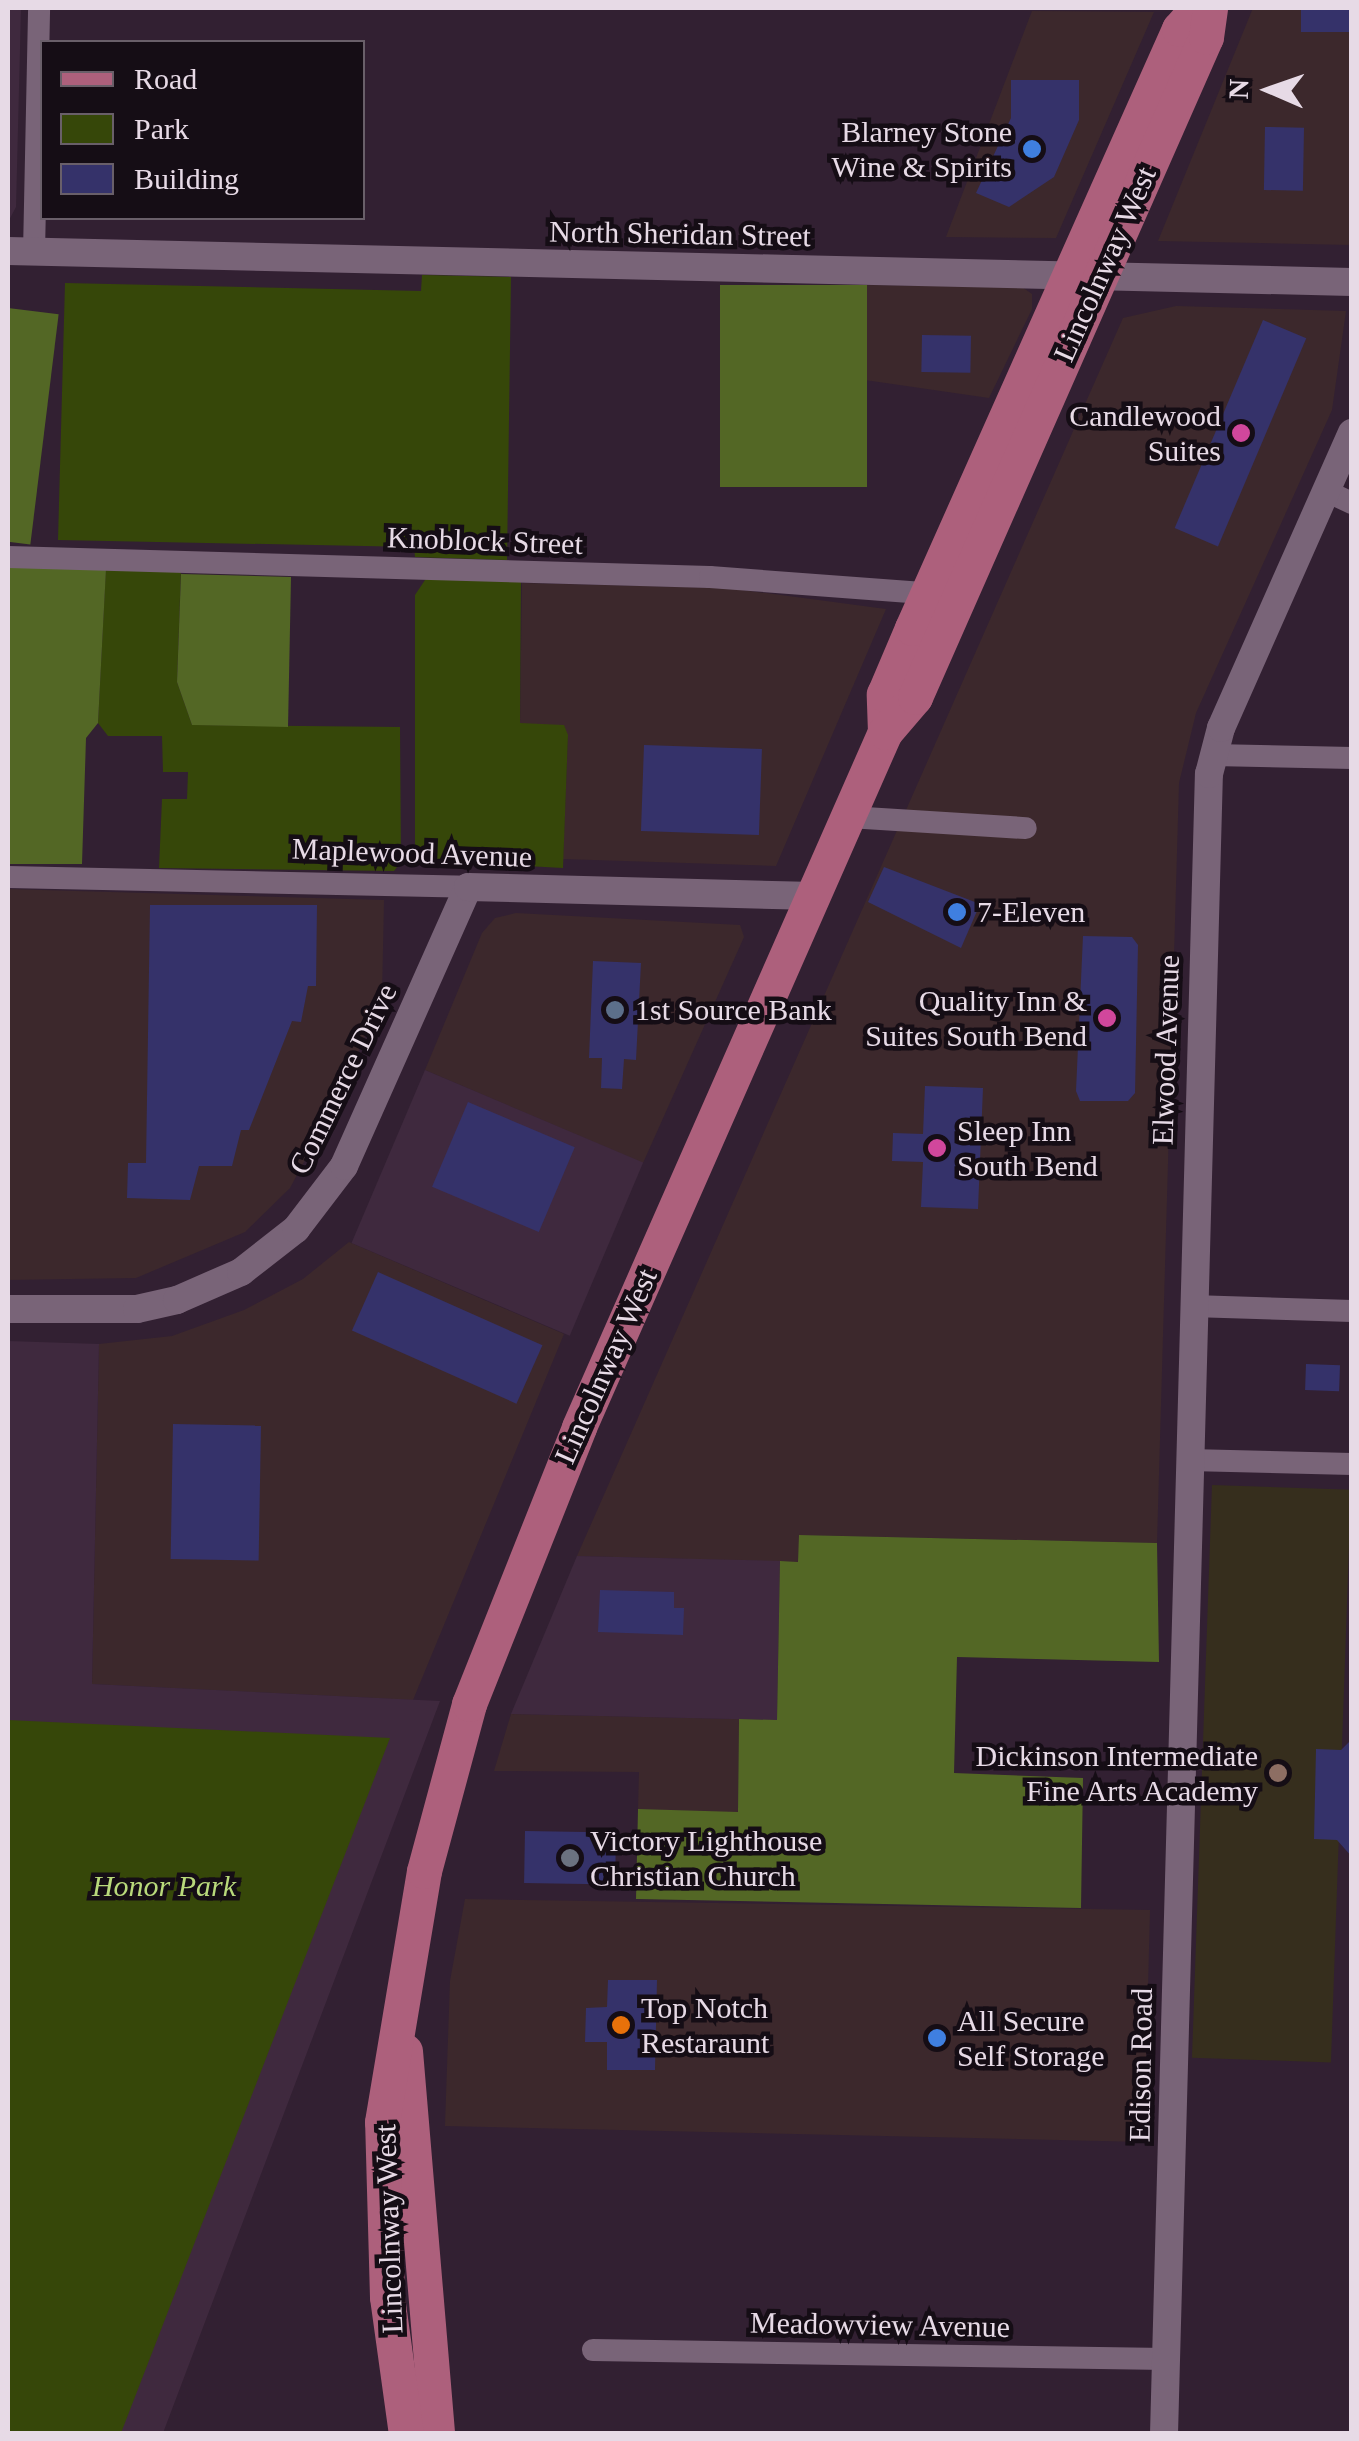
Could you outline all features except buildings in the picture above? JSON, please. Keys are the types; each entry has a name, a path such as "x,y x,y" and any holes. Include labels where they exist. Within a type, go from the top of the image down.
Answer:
{"main road":[{"name":"Lincolnway West","path":"406,2434 382,2206 382,2122 445,1783 523,1556 885,732 884,694 943,594 1084,274 1180,29 1197,8"},
{"name":"Lincolnway West","path":"1084,274 1206,37 1210,8"},
{"name":"Lincolnway West","path":"402,2024 437,2434"}],"street":[{"path":"21,252 39,8"},
{"name":"North Sheridan Street","path":"21,252 1352,282"},
{"name":"Elwood Avenue","path":"1184,1699 1192,1306 1212,754 1339,497 1352,433"},
{"name":"Knoblock Street","path":"8,557 710,577 943,594"},
{"path":"1212,754 1352,758"},
{"path":"849,817 1026,828"},
{"name":"Maplewood Avenue","path":"8,876 815,896"},
{"name":"Commerce Drive","path":"8,1309 137,1309 178,1300 242,1272 296,1230 344,1166 468,887"},
{"path":"1192,1306 1352,1311"},
{"path":"1189,1460 1352,1464"},
{"name":"Edison Road","path":"1164,2434 1184,1699"},
{"name":"Meadowview Avenue","path":"593,2350 1166,2359"}],"shaded area":[{"path":"8,8 21,8 16,207 8,222"},
{"path":"1253,8 1351,8 1351,245 1158,241"},
{"path":"1032,11 1154,12 1056,238 946,237"},
{"path":"867,285 1022,287 1032,294 1032,309 989,398 865,380"},
{"path":"1176,306 1346,311 1332,410 1196,713 1179,783 1157,1543 800,1535 798,1562 577,1556 1123,318"},
{"path":"522,583 727,588 886,609 776,866 563,859 568,735 520,723"},
{"path":"8,889 384,900 382,995 342,1091 290,1188 245,1232 136,1278 8,1280"},
{"path":"516,913 740,925 744,937 643,1163 425,1070 482,933 495,918"},
{"path":"425,1070 643,1163 570,1336 352,1243"},
{"path":"349,1242 564,1334 413,1700 92,1684 99,1344 172,1336 244,1310 303,1279"},
{"name":"Honor Park","path":"8,1341 99,1344 92,1684 440,1701 163,2433 8,2434"},
{"name":"Dickinson Intermediate Fine Arts Academy","path":"1212,1485 1351,1490 1331,2063 1192,2058"},
{"path":"577,1556 780,1561 777,1720 511,1714"},
{"path":"511,1714 739,1719 738,1813 638,1809 639,1772 494,1771"},
{"name":"All Secure Self Storage","path":"465,1899 1150,1910 1144,2142 445,2126 450,1981"}],"green space":[{"path":"422,275 511,277 507,560 415,557 414,547 58,540 65,283 421,291"},
{"path":"720,285 867,285 867,487 720,487"},
{"path":"8,308 59,314 30,544 8,542"},
{"path":"106,566 181,569 177,682 192,725 400,727 401,862 394,871 159,868 162,799 187,799 188,772 163,772 162,736 108,736 98,723"},
{"path":"8,567 106,569 98,723 86,738 82,864 8,864"},
{"path":"181,574 291,577 288,727 192,725 177,682"},
{"path":"427,577 521,580 520,723 564,725 568,735 563,868 415,860 415,595"},
{"path":"799,1535 1157,1543 1159,1662 957,1657 954,1773 1083,1778 1081,1908 636,1899 638,1809 738,1812 739,1719 777,1720 780,1561 798,1562"},
{"name":"Honor Park","path":"8,1720 390,1738 121,2433 8,2433"}],"place":[{"name":"Blarney Stone Wine & Spirits","path":"1032,149"},
{"name":"Candlewood Suites","path":"1241,433"},
{"name":"7-Eleven","path":"957,912"},
{"name":"1st Source Bank","path":"615,1010"},
{"name":"Quality Inn & Suites South Bend","path":"1107,1018"},
{"name":"Sleep Inn South Bend","path":"937,1148"},
{"name":"Dickinson Intermediate Fine Arts Academy","path":"1278,1773"},
{"name":"Victory Lighthouse Christian Church","path":"570,1858"},
{"name":"Top Notch Restaraunt","path":"621,2025"},
{"name":"All Secure Self Storage","path":"937,2038"}]}
